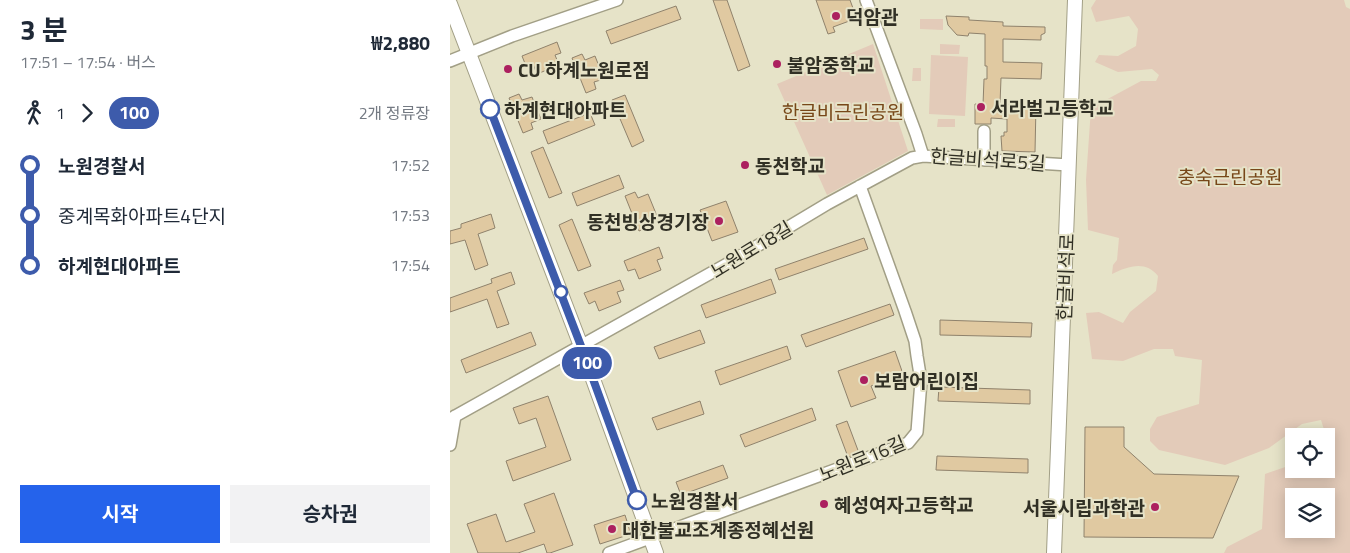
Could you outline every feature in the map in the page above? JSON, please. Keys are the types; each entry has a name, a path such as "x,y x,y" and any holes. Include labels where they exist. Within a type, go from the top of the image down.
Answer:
{"main road":[{"name":"한글비석로","path":"1054,553 1075,0"},
{"path":"450,4 581,346 656,553"}],"street":[{"path":"450,61 512,36 617,0"},
{"name":"한글비석로5길","path":"866,0 923,156 1069,165"},
{"path":"984,130 984,160"},
{"name":"노원로18길","path":"452,417 727,264 900,163 923,156"},
{"name":"노원로16길","path":"609,553 908,443 917,432 921,381 914,341 860,186"},
{"path":"450,445 452,417"}],"green space":[{"name":"충숙근린공원","path":"1096,0 1344,0 1346,7 1350,9 1350,553 1224,553 1227,547 1262,529 1265,474 1285,467 1285,478 1335,478 1335,428 1324,428 1321,420 1302,424 1296,428 1285,428 1285,436 1269,448 1225,465 1159,450 1150,441 1150,429 1157,417 1199,404 1202,360 1175,356 1173,349 1154,349 1123,361 1092,359 1086,313 1099,312 1123,323 1130,312 1156,291 1158,276 1153,271 1142,266 1130,267 1112,274 1113,265 1117,260 1119,238 1088,230 1086,180 1091,108 1141,81 1156,81 1159,75 1152,69 1118,72 1095,62 1099,55 1118,56 1136,46 1138,29 1129,16 1096,22 1091,8"},
{"path":"920,19 943,19 943,30 920,29"},
{"name":"한글비근린공원","path":"873,44 908,151 827,195 777,84"},
{"path":"940,44 960,45 959,54 940,54"},
{"path":"931,55 968,57 965,116 929,114"},
{"path":"913,68 921,68 921,81 912,81"},
{"path":"938,119 955,119 955,127 937,127"}],"building":[{"path":"713,0 727,0 750,66 738,71"},
{"name":"덕암관","path":"816,0 850,0 854,11 849,13 852,20 833,27 835,32 828,34"},
{"path":"676,6 681,19 611,44 606,31"},
{"path":"946,16 969,17 969,20 1003,22 1003,26 1045,27 1045,33 1041,35 1041,40 1003,39 1003,62 1042,63 1041,79 1001,78 1000,104 1036,105 1035,152 1002,151 1001,136 1004,136 1004,132 1007,132 1007,119 991,118 991,124 975,124 975,104 983,105 984,79 987,79 985,34 969,33 968,36 957,35 948,25"},
{"path":"557,42 561,53 555,55 559,65 537,74 533,64 526,66 522,56"},
{"path":"582,54 585,60 595,56 604,79 594,82 596,89 586,93 572,58"},
{"path":"519,94 522,100 532,97 541,119 531,123 533,129 523,133 509,98"},
{"path":"625,95 644,141 632,147 612,100"},
{"path":"590,113 595,125 548,144 543,131"},
{"path":"543,147 562,193 549,198 531,152"},
{"path":"619,175 624,188 577,206 572,193"},
{"path":"635,192 638,198 648,194 657,216 647,220 649,227 639,231 625,196"},
{"name":"동천빙상경기장","path":"726,201 738,232 712,241 700,210"},
{"path":"491,214 495,228 478,234 488,265 475,270 465,240 450,244 450,231 461,228 461,224"},
{"path":"572,219 591,266 578,271 559,225"},
{"path":"864,238 868,249 779,280 775,269"},
{"path":"659,247 663,258 657,260 661,270 639,279 635,269 628,271 624,261"},
{"path":"511,272 515,284 497,291 509,324 497,328 487,299 450,312 450,298 492,283 491,279"},
{"path":"771,279 776,293 706,318 701,305"},
{"path":"620,280 624,290 617,292 621,302 599,311 595,301 589,304 584,293"},
{"path":"890,304 894,315 806,347 801,335"},
{"path":"940,320 1032,323 1031,337 940,335"},
{"path":"700,330 705,343 659,359 654,347"},
{"path":"531,332 536,345 466,373 461,360"},
{"path":"787,346 791,359 720,385 715,371"},
{"name":"보람어린이집","path":"895,351 903,374 871,386 876,398 851,407 838,371"},
{"path":"939,387 1030,390 1030,404 938,401"},
{"path":"548,396 571,460 513,481 506,461 546,447 536,418 519,424 513,408"},
{"path":"700,401 704,414 657,430 652,418"},
{"path":"812,408 816,420 745,447 740,435"},
{"path":"847,421 859,453 848,457 836,425"},
{"name":"서울시립과학관","path":"1085,427 1124,427 1124,447 1154,474 1239,476 1213,538 1084,537"},
{"path":"937,456 1028,459 1028,473 936,470"},
{"path":"723,465 728,478 681,495 676,482"},
{"path":"554,493 573,545 550,553 547,553 544,544 518,553 478,553 467,524 496,514 506,542 535,532 524,504"},
{"name":"대한불교조계종정혜선원","path":"625,515 631,534 600,544 594,525"}],"bus line":[{"name":"100","path":"490,109 581,346 637,500"}],"place":[{"name":"덕암관","path":"836,16"},
{"name":"불암중학교","path":"777,64"},
{"name":"CU 하계노원로점","path":"508,69"},
{"name":"서라벌고등학교","path":"981,107"},
{"name":"하계현대아파트","path":"490,109"},
{"name":"동천학교","path":"745,165"},
{"name":"동천빙상경기장","path":"719,221"},
{"name":"보람어린이집","path":"864,380"},
{"name":"노원경찰서","path":"637,500"},
{"name":"혜성여자고등학교","path":"824,504"},
{"name":"서울시립과학관","path":"1155,507"},
{"name":"대한불교조계종정혜선원","path":"612,529"}]}
